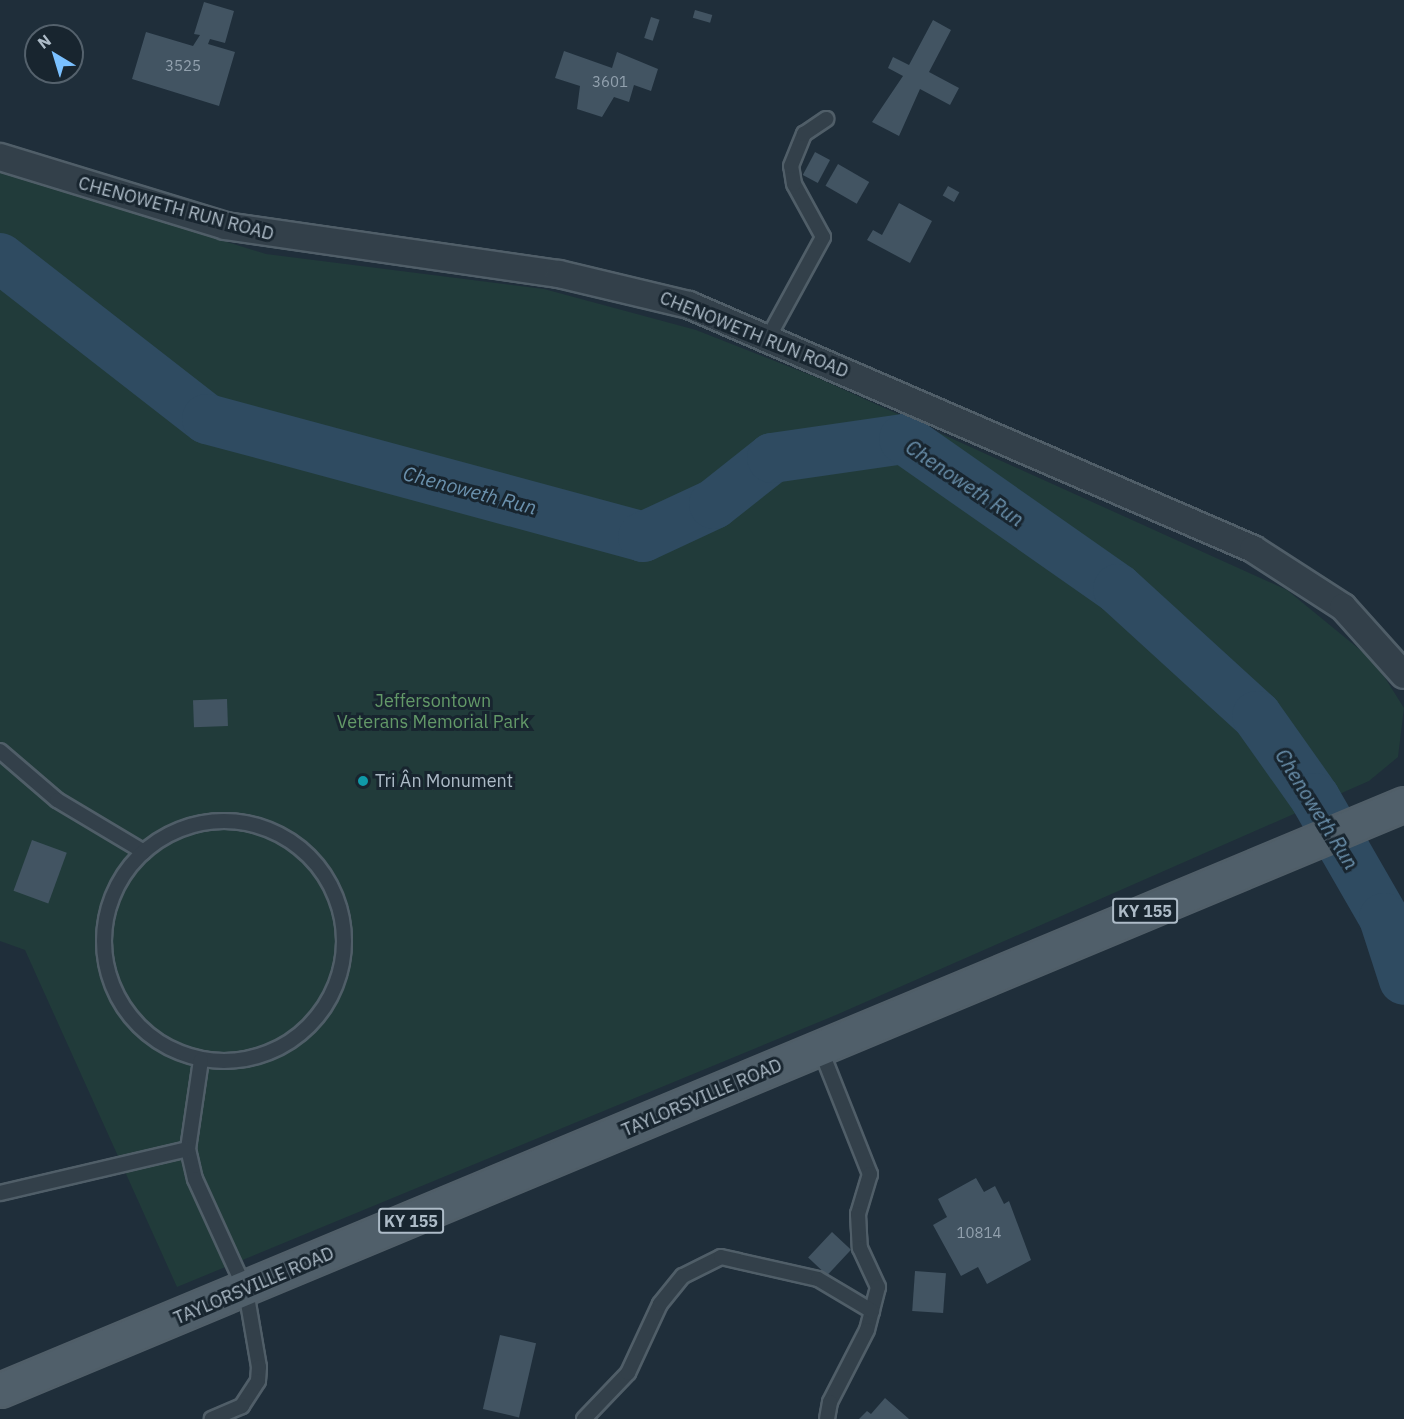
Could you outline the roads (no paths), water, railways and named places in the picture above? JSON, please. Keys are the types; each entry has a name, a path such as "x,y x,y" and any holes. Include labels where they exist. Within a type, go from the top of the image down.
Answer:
{"main road":[{"name":"TAYLORSVILLE ROAD","path":"0,1390 246,1291 1404,804"}],"street":[{"name":"CHENOWETH RUN ROAD","path":"0,157 225,225 638,290 768,338 1253,549 1343,607 1404,675"}],"lane":[{"path":"768,338 823,237 794,183 791,166 804,134 826,119"},
{"path":"0,750 57,800 144,852"},
{"path":"240,822 265,828 288,839 319,868 343,921 341,972 332,996 299,1035 254,1058 201,1060 175,1052 133,1020 108,974 105,930 113,895 144,852 190,826 240,822"},
{"path":"820,1048 870,1174 858,1214 860,1248 878,1287 872,1311 830,1402 827,1419"},
{"path":"201,1060 188,1149 195,1179 246,1291 258,1381 242,1406 212,1419"},
{"path":"0,1193 188,1149"},
{"path":"584,1419 628,1374 660,1304 683,1276 721,1257 818,1279 872,1311"}],"waterway":[{"name":"Chenoweth Run","path":"0,258 207,419 643,537 714,504 772,458 904,439 1118,589 1257,716 1315,798 1384,918 1404,980"}],"place":[{"name":"Tri Ân Monument","path":"363,781"}],"park label":[{"name":"Jeffersontown Veterans Memorial Park","path":"433,712"}]}
